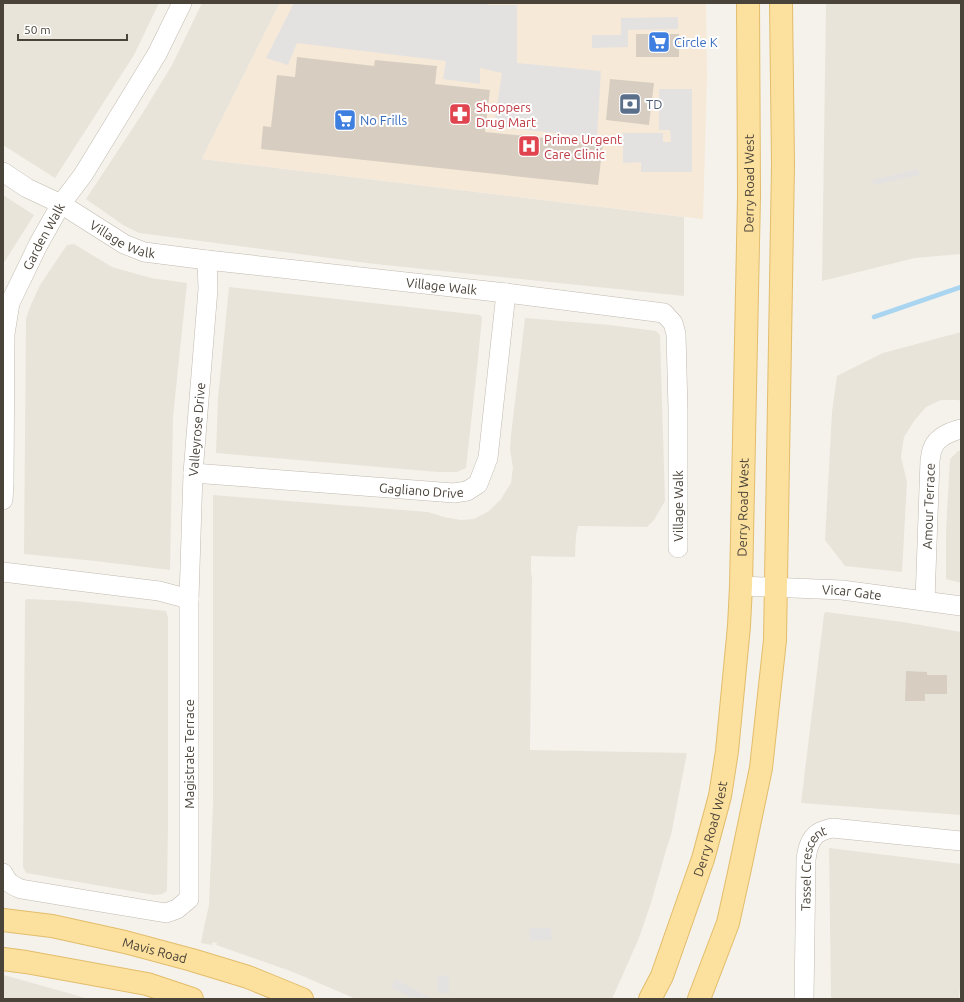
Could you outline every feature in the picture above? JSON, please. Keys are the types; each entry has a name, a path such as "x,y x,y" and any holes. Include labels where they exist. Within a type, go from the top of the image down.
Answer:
{"main road":[{"name":"Derry Road West","path":"650,999 662,976 704,859 720,796 727,751 739,626 741,586 749,195 748,3"},
{"path":"699,999 728,923 761,768 774,640 783,164 781,3"},
{"path":"749,195 761,198 767,204 782,230"},
{"name":"Mavis Road","path":"3,920 60,928 124,942 185,958 248,977 302,999"},
{"path":"3,959 147,984 192,999"}],"street":[{"name":"Garden Walk","path":"3,500 5,334 10,303 38,245 61,204 83,175 157,54 182,3"},
{"name":"Village Walk","path":"3,172 27,188 61,204 124,244 144,252 664,314 673,323 676,334 678,410 678,548"},
{"name":"Valleyrose Drive","path":"189,599 193,473 208,289 208,260"},
{"name":"Gagliano Drive","path":"193,473 454,493 468,491 478,484 488,458 506,294"},
{"name":"Amour Terrace","path":"925,601 930,460 932,449 938,439 943,435 961,429"},
{"path":"3,572 159,590 189,599"},
{"name":"Vicar Gate","path":"741,586 842,590 961,606"},
{"name":"Magistrate Terrace","path":"3,873 11,885 21,889 166,912 177,910 189,899 189,599"},
{"name":"Tassel Crescent","path":"804,999 806,860 808,847 814,837 832,828 961,841"}],"shaded area":[{"path":"3,3 159,3 134,55 55,178 3,145"},
{"path":"202,3 280,3 202,159 684,217 684,296 375,264 139,233 123,225 86,199 142,114 172,65"},
{"path":"280,3 706,3 707,76 703,219 202,159"},
{"path":"294,3 488,3 488,5 517,5 517,63 601,71 597,138 494,126 502,73 480,68 480,84 443,79 446,61 297,43 288,65 266,58"},
{"path":"826,3 961,3 961,254 915,258 822,281"},
{"path":"678,17 678,29 628,30 628,47 592,48 592,35 621,35 621,18"},
{"path":"659,89 692,89 692,172 641,172 641,162 623,163 623,133 663,133 663,142 671,142 670,130 659,130"},
{"path":"918,169 920,175 874,185 872,180"},
{"path":"3,195 34,215 3,264"},
{"path":"74,244 112,267 151,278 187,283 173,417 170,570 24,554 26,319 40,285 67,245"},
{"path":"229,287 480,315 482,318 466,468 457,472 438,472 216,453 218,398"},
{"path":"525,318 610,325 656,331 660,335 665,501 654,520 647,527 578,526 575,557 531,556 530,750 687,753 671,835 651,903 639,938 612,999 356,999 293,972 216,945 217,943 213,942 212,945 201,943 209,905 213,804 213,495 428,512 461,520 474,519 489,511 501,499 511,483 513,467 510,450 511,435"},
{"path":"961,332 961,401 941,400 926,407 914,421 904,437 901,457 907,482 902,572 845,566 825,540 832,412 837,376 883,353"},
{"path":"958,451 961,451 961,583 946,579 946,530 950,459"},
{"path":"27,599 74,601 166,611 168,618 168,823 167,891 162,894 154,895 26,873 23,867 25,601"},
{"path":"826,612 903,622 961,632 961,815 801,803 824,614"},
{"path":"829,848 961,864 961,975 959,999 831,999"},
{"path":"529,928 551,928 552,940 530,941"},
{"path":"4,975 89,999 3,999"},
{"path":"449,975 449,993 438,993 437,976"},
{"path":"395,979 431,998 413,999 391,987"}],"building":[{"path":"636,34 679,34 679,57 636,57"},
{"path":"297,57 374,66 375,60 437,66 435,84 490,90 485,132 603,144 598,185 261,149 263,126 271,127 277,75 295,77"},
{"path":"610,79 654,83 649,125 606,120"},
{"path":"906,671 927,672 927,675 947,675 947,694 925,694 925,701 905,701"}],"waterway":[{"path":"874,317 961,287"}],"place":[{"name":"Circle K","path":"659,42"},
{"name":"TD","path":"630,104"},
{"name":"Shoppers Drug Mart","path":"460,114"},
{"name":"No Frills","path":"345,120"},
{"name":"Prime Urgent Care Clinic","path":"529,146"}]}
